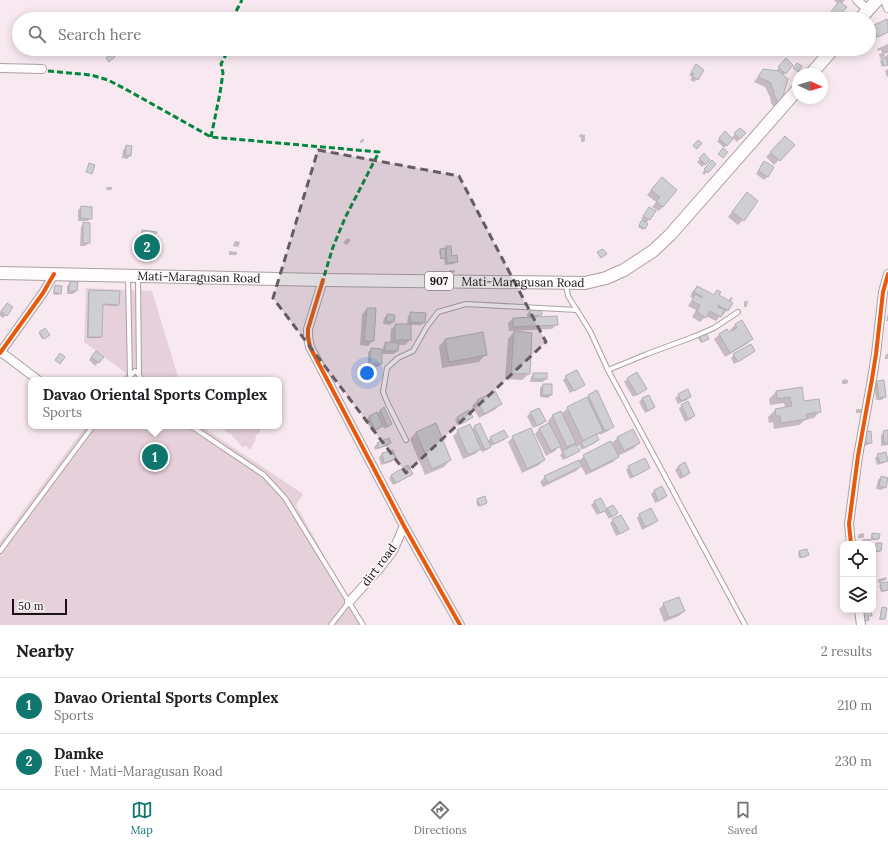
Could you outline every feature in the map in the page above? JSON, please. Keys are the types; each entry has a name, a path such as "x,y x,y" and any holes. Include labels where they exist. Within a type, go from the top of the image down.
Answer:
{"main road":[{"path":"868,10 877,0"},
{"path":"816,68 827,56"},
{"name":"Mati-Maragusan Road","path":"0,273 323,280 584,283 606,278 624,270 653,251 684,219 792,96"}],"street":[{"path":"857,0 868,10"},
{"path":"885,0 888,8"},
{"path":"0,68 42,69"},
{"path":"34,377 0,352 43,293 54,274"},
{"path":"851,541 850,518 858,456 876,354 880,310 888,274"},
{"path":"323,280 308,329 310,346 404,526 460,625"},
{"name":"dirt road","path":"349,602 393,551 404,526"},
{"path":"859,613 861,625"}],"lane":[{"path":"128,377 128,290 133,276"},
{"path":"133,276 138,290 139,376"},
{"path":"566,282 568,296 590,331 608,370 745,625"},
{"path":"128,304 138,304"},
{"path":"406,440 383,392 387,368 398,358 413,351 426,328 438,312 466,304 577,310"},
{"path":"608,370 714,328 738,312"},
{"path":"129,377 135,371 139,376"},
{"path":"0,551 91,429"},
{"path":"196,429 264,474 285,498 363,625"},
{"path":"331,625 349,602"}],"highlighted area":[{"path":"318,150 459,176 546,342 406,473 273,298"}],"shaded area":[{"path":"86,288 152,291 178,377 123,377 126,373 84,342"},
{"path":"84,429 206,429 303,494 296,505 363,625 0,625 0,542"},
{"path":"223,429 260,429 260,433 256,436 255,442 249,450 246,446 242,447 231,434"}],"building":[{"path":"839,1 847,7 843,12 831,12"},
{"path":"887,19 888,32 878,37 876,33 876,24"},
{"path":"108,56 115,57 109,62 106,58"},
{"path":"886,57 888,65 884,66 881,59"},
{"path":"786,58 793,65 786,74 778,67"},
{"path":"797,63 802,66 801,68 793,68"},
{"path":"696,64 704,70 698,80 692,76 694,74 691,72"},
{"path":"763,69 779,71 788,79 783,96 779,103 775,97 770,82 758,77"},
{"path":"740,128 746,133 740,139 734,133"},
{"path":"725,131 733,139 727,146 719,138"},
{"path":"785,136 795,145 780,161 770,152"},
{"path":"698,140 702,143 697,149 693,146"},
{"path":"126,145 132,146 131,156 125,155"},
{"path":"723,148 728,152 723,158 718,154"},
{"path":"704,153 710,160 705,165 699,158"},
{"path":"712,160 716,164 708,173 704,169"},
{"path":"764,161 774,167 768,177 758,171"},
{"path":"89,163 95,165 92,174 86,172"},
{"path":"662,177 677,190 663,207 656,201 660,197 651,190"},
{"path":"747,192 758,201 744,221 732,212"},
{"path":"81,206 92,207 92,219 80,218"},
{"path":"649,207 656,211 650,220 643,216"},
{"path":"642,220 648,224 645,229 639,225"},
{"path":"83,222 90,223 90,243 83,243"},
{"path":"142,230 157,232 156,234 146,233 146,235 141,235"},
{"path":"446,246 451,246 452,256 457,255 458,262 447,263"},
{"path":"445,248 446,258 441,258 440,249"},
{"path":"603,249 607,254 601,258 597,252"},
{"path":"70,281 78,282 77,291 69,291"},
{"path":"55,285 62,286 61,294 54,293"},
{"path":"697,286 714,295 717,290 721,292 719,295 733,303 728,311 718,305 718,307 725,310 721,317 710,311 706,318 697,312 700,305 692,301 695,294 702,298 702,296 694,292"},
{"path":"89,290 120,291 119,305 103,304 102,337 88,337"},
{"path":"7,303 13,307 7,316 1,311"},
{"path":"367,308 376,308 374,341 364,341"},
{"path":"530,310 542,310 542,315 530,316"},
{"path":"410,312 426,313 425,323 410,322"},
{"path":"387,314 395,315 394,322 386,321"},
{"path":"557,316 558,325 513,327 513,318"},
{"path":"742,320 753,339 730,353 719,334 727,329 729,332 737,328 735,324"},
{"path":"395,324 411,324 411,340 395,340"},
{"path":"45,328 50,335 44,339 39,332"},
{"path":"514,331 532,333 530,374 511,373"},
{"path":"483,332 487,355 449,362 445,339"},
{"path":"706,333 709,339 702,342 699,336"},
{"path":"385,342 399,343 398,351 385,351"},
{"path":"751,344 755,351 738,362 733,354"},
{"path":"371,348 382,349 382,364 370,364"},
{"path":"96,351 104,357 99,363 91,357"},
{"path":"60,353 65,357 60,364 55,360"},
{"path":"577,370 585,385 574,391 565,376"},
{"path":"637,372 647,389 637,395 627,378"},
{"path":"533,373 547,373 547,379 533,379"},
{"path":"884,380 886,397 879,398 877,381"},
{"path":"543,384 552,384 552,395 542,395"},
{"path":"802,387 804,401 819,399 821,412 806,414 807,419 781,423 780,416 776,416 775,409 792,406 790,397 777,399 776,391"},
{"path":"688,389 691,397 681,401 678,394"},
{"path":"597,390 614,427 605,431 588,395"},
{"path":"495,391 502,404 484,414 477,400"},
{"path":"649,395 655,407 648,411 642,398"},
{"path":"587,397 603,431 583,441 567,407"},
{"path":"688,401 695,416 688,419 681,405"},
{"path":"384,407 392,424 388,427 380,410"},
{"path":"539,408 546,421 537,426 530,412"},
{"path":"469,410 473,417 461,424 457,417"},
{"path":"561,411 576,443 567,447 552,415"},
{"path":"377,412 383,426 375,430 369,416"},
{"path":"436,423 451,460 432,469 416,432"},
{"path":"480,423 491,447 485,450 474,426"},
{"path":"549,423 561,446 551,451 539,428"},
{"path":"470,424 481,449 468,455 457,430"},
{"path":"531,428 545,460 527,469 512,436"},
{"path":"633,429 640,443 624,451 617,437"},
{"path":"504,430 508,437 494,444 490,437"},
{"path":"888,430 888,443 884,443 883,431"},
{"path":"871,431 872,443 866,443 865,432"},
{"path":"596,434 599,440 584,448 581,442"},
{"path":"389,438 391,443 379,448 377,443"},
{"path":"611,441 619,457 591,471 583,455"},
{"path":"576,444 580,451 566,458 562,451"},
{"path":"393,450 396,459 384,463 382,453"},
{"path":"886,452 888,461 880,463 877,454"},
{"path":"645,458 650,468 633,477 628,466"},
{"path":"579,460 582,466 548,483 544,476"},
{"path":"685,462 690,473 683,477 678,466"},
{"path":"408,465 413,474 396,483 391,475"},
{"path":"881,476 888,478 886,488 879,486"},
{"path":"662,486 667,496 658,501 654,490"},
{"path":"485,496 487,503 480,506 477,499"},
{"path":"601,498 607,510 600,513 594,501"},
{"path":"613,505 618,513 612,517 607,508"},
{"path":"651,508 658,521 645,527 639,514"},
{"path":"621,515 629,529 620,534 612,519"},
{"path":"872,533 880,534 879,539 872,539"},
{"path":"876,543 882,543 881,551 876,551"},
{"path":"807,549 809,555 801,558 799,551"},
{"path":"888,582 888,590 882,591 880,583"},
{"path":"679,597 685,611 669,618 663,603"},
{"path":"882,607 887,608 885,619 880,619"},
{"path":"864,613 872,613 872,616 868,616 869,620 865,621"}],"marked path":[{"path":"236,12 242,0"},
{"path":"211,137 223,73 221,64 225,56"},
{"path":"48,71 91,75 108,80 211,137 379,152 345,218 333,247 323,280"}],"cycle path":[{"path":"0,353 43,293 54,274"},
{"path":"851,541 849,524 858,456 876,354 883,292 888,274"},
{"path":"323,280 308,329 310,347 404,526 460,625"}],"place":[{"name":"Damke","path":"147,247"},
{"name":"Davao Oriental Sports Complex","path":"155,457"}]}
